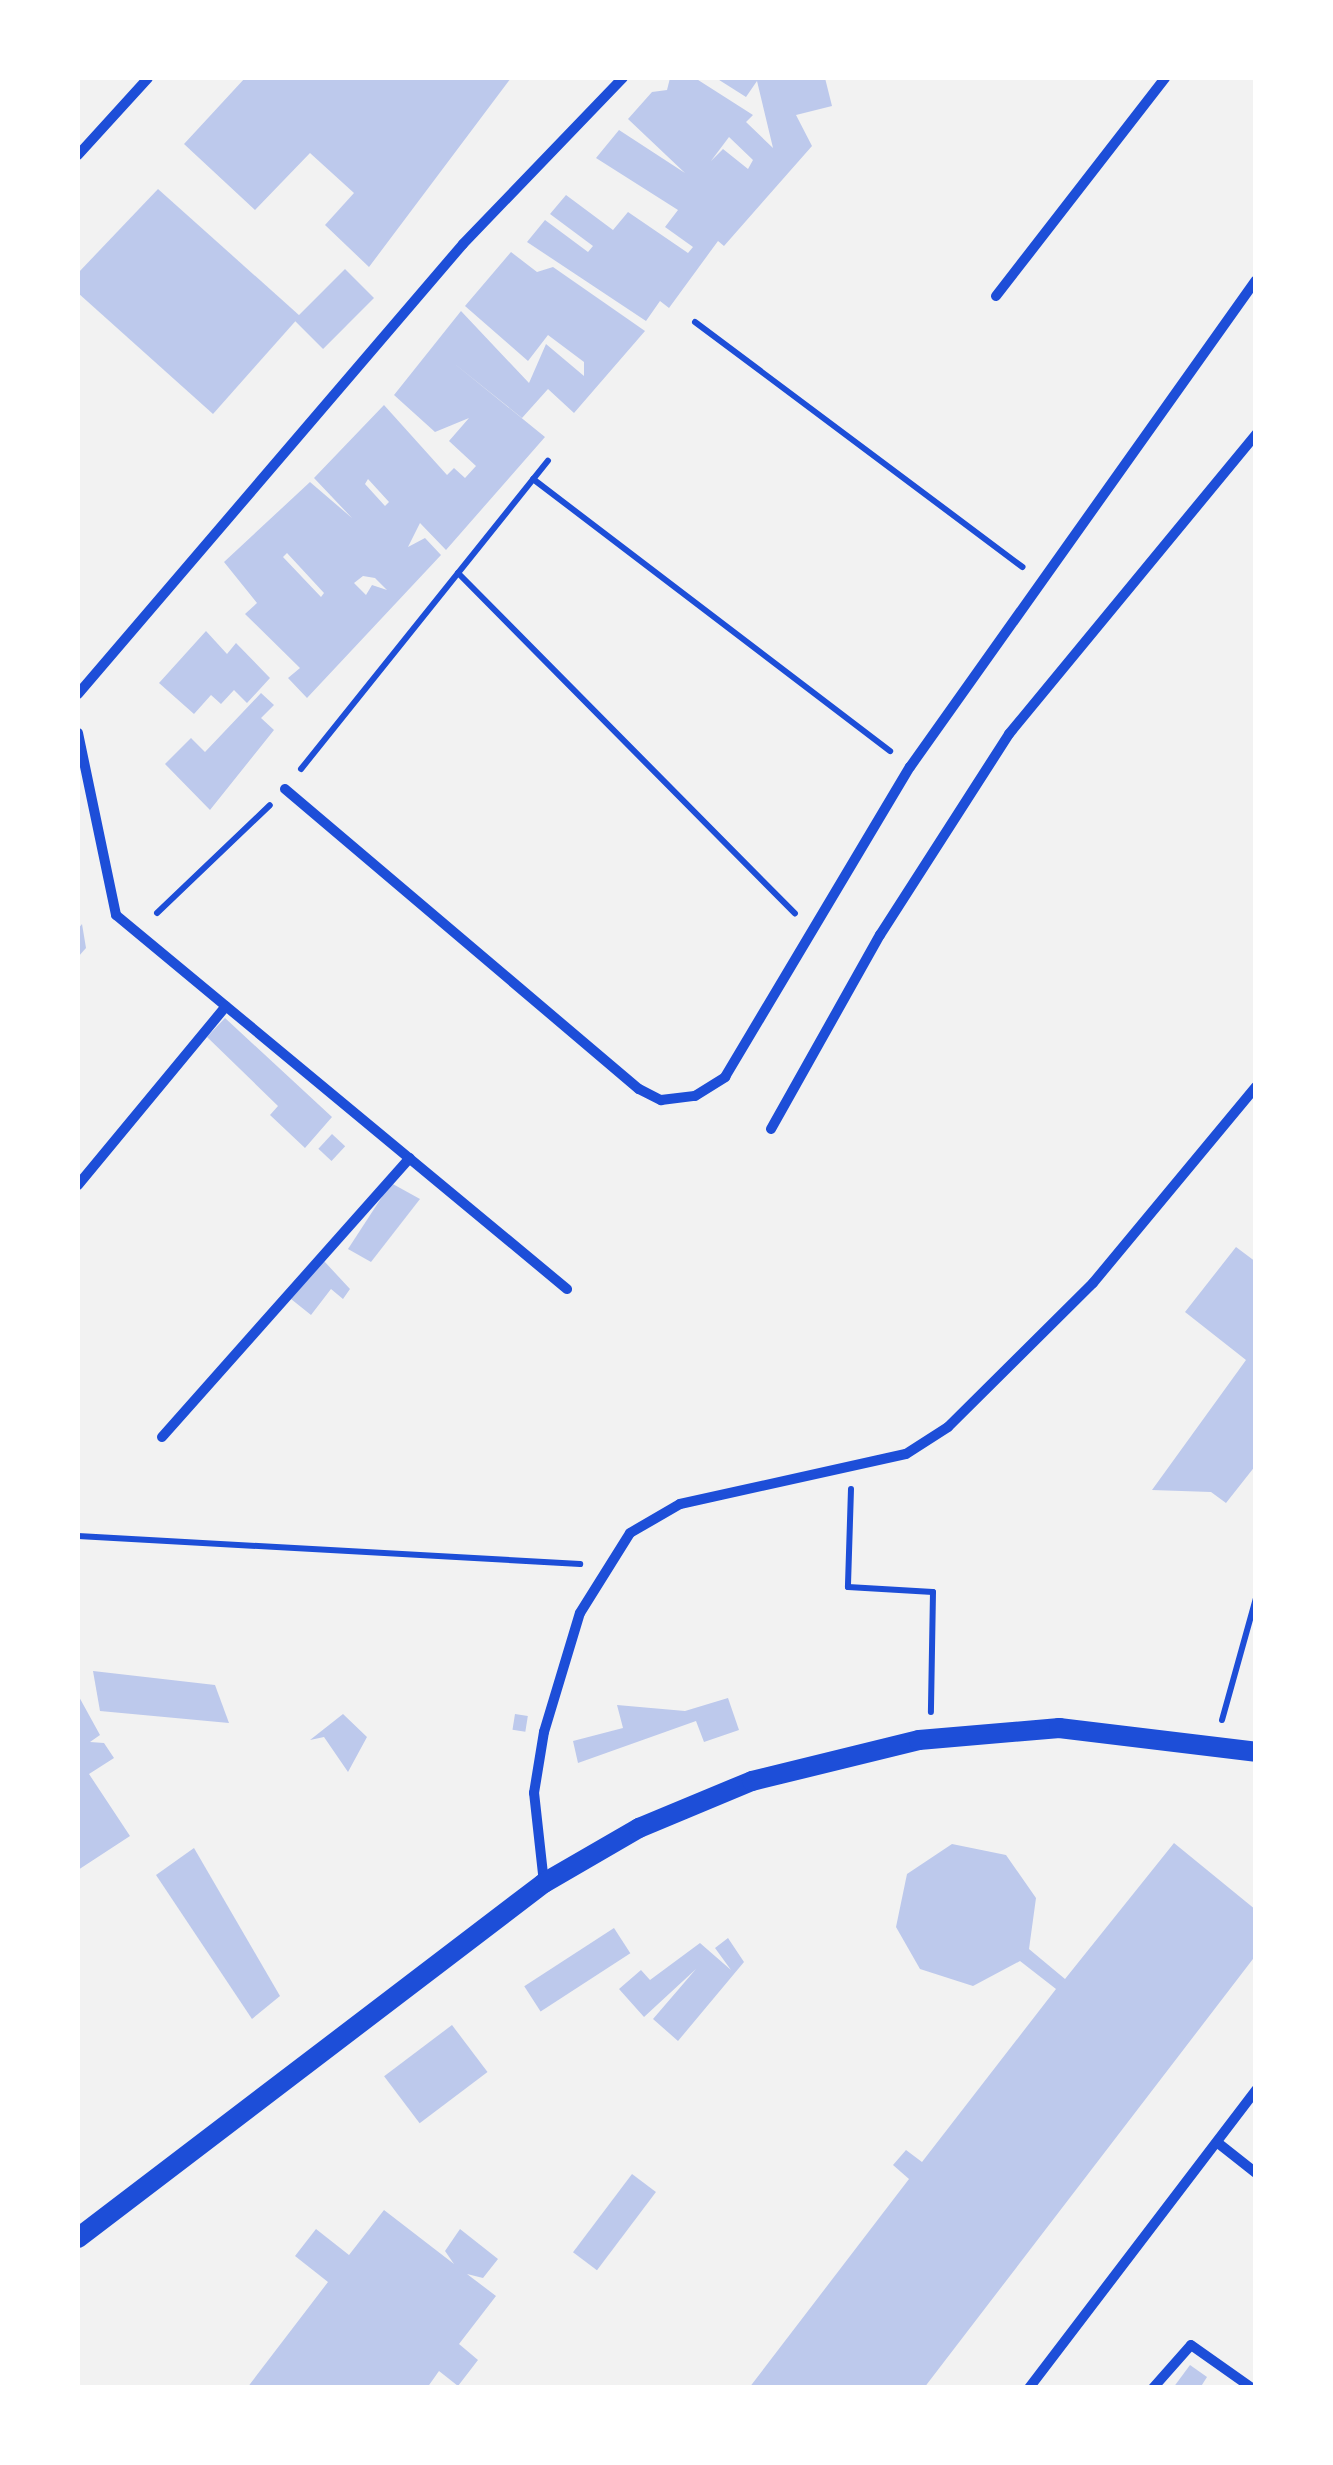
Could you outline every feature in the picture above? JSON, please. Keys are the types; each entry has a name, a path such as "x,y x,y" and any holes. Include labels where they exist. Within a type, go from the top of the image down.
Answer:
{"main road":[{"path":"78,2238 544,1884 639,1828 752,1780 931,1738 1060,1728 1216,1741 1256,1752"}],"street":[{"path":"78,155 148,78"},
{"path":"78,694 464,244 623,78"},
{"path":"996,296 1164,78"},
{"path":"286,789 661,1100 694,1096 725,1076 816,935 910,766 1256,280"},
{"path":"771,1129 880,935 1010,734 1256,434"},
{"path":"78,733 116,915 567,1289"},
{"path":"78,1185 226,1006"},
{"path":"544,1884 534,1792 544,1732 602,1566 630,1532 711,1496 851,1472 906,1454 998,1382 1256,1087"},
{"path":"162,1437 410,1158"},
{"path":"1029,2388 1256,2090"},
{"path":"1218,2144 1256,2173"},
{"path":"1153,2388 1190,2345 1252,2388"}],"path":[{"path":"695,322 1039,580"},
{"path":"116,915 162,913 286,789 548,461"},
{"path":"533,479 910,766"},
{"path":"458,573 816,935"},
{"path":"851,1472 848,1587 934,1592 931,1738"},
{"path":"78,1536 602,1566"},
{"path":"1216,1741 1256,1598"}],"building":[{"path":"245,78 511,78 369,267 325,225 354,193 310,153 255,210 184,144"},
{"path":"670,78 695,78 753,115 746,122 773,148 757,81 746,97 716,78 825,78 832,106 796,115 812,146 724,246 718,241 669,308 660,301 646,321 527,242 545,220 588,252 593,246 550,214 566,195 613,230 628,212 688,253 693,247 665,227 678,210 596,158 619,130 685,173 628,119 652,92 667,90","holes":["729,137 753,160 748,169 723,149 711,161"]},
{"path":"158,189 300,316 213,414 78,293 78,273"},
{"path":"511,252 537,272 553,267 645,331 574,413 548,389 522,418 451,361 545,437 446,550 420,523 408,547 425,538 441,555 307,698 288,678 300,668 245,614 257,603 224,562 310,482 352,518 314,478 384,405 447,475 454,468 465,478 476,466 449,441 469,418 435,432 394,395 461,311 529,383 546,344 584,376 584,362 548,335 528,361 465,306","holes":["368,479 389,502 385,506 365,484","287,553 324,593 321,597 283,557","363,576 375,578 387,590 372,585 366,595 354,583"]},
{"path":"345,269 374,298 323,349 294,320"},
{"path":"206,631 227,654 236,643 270,678 247,703 234,690 221,704 211,695 194,714 159,683"},
{"path":"261,693 274,705 261,718 274,730 210,810 165,764 191,738 205,752"},
{"path":"82,924 86,948 78,957 78,929"},
{"path":"225,1018 332,1117 305,1148 270,1115 278,1106 207,1037"},
{"path":"332,1134 345,1146 332,1161 318,1149"},
{"path":"391,1183 420,1199 371,1262 348,1249"},
{"path":"1236,1247 1256,1262 1256,1465 1226,1503 1211,1492 1152,1490 1246,1360 1185,1312"},
{"path":"324,1261 350,1289 343,1299 331,1289 311,1315 291,1299"},
{"path":"93,1671 215,1685 229,1723 100,1711"},
{"path":"78,1695 100,1735 90,1742 104,1743 114,1758 89,1774 130,1836 78,1870"},
{"path":"728,1698 739,1730 704,1742 696,1721 578,1763 573,1741 623,1728 617,1705 685,1711"},
{"path":"343,1714 367,1737 348,1772 324,1737 310,1740"},
{"path":"515,1714 528,1716 525,1732 512,1730"},
{"path":"1174,1843 1256,1910 1256,1955 924,2388 749,2388 909,2179 893,2165 906,2150 922,2162 1056,1989 1020,1961 973,1986 920,1969 896,1927 907,1874 952,1844 1006,1855 1036,1898 1029,1949 1065,1979"},
{"path":"194,1848 280,1996 252,2019 156,1875"},
{"path":"614,1928 630,1953 541,2011 524,1986"},
{"path":"728,1938 744,1962 678,2041 653,2019 696,1969 644,2017 619,1989 641,1970 650,1980 700,1943 731,1970 715,1948"},
{"path":"452,2025 488,2072 420,2123 384,2076"},
{"path":"632,2174 656,2192 597,2270 573,2252"},
{"path":"384,2210 454,2264 445,2251 460,2229 498,2259 483,2278 467,2274 496,2296 459,2344 478,2360 458,2386 439,2371 427,2388 247,2388 328,2282 295,2256 316,2229 349,2255"},
{"path":"1190,2365 1207,2377 1200,2388 1173,2388"}]}
